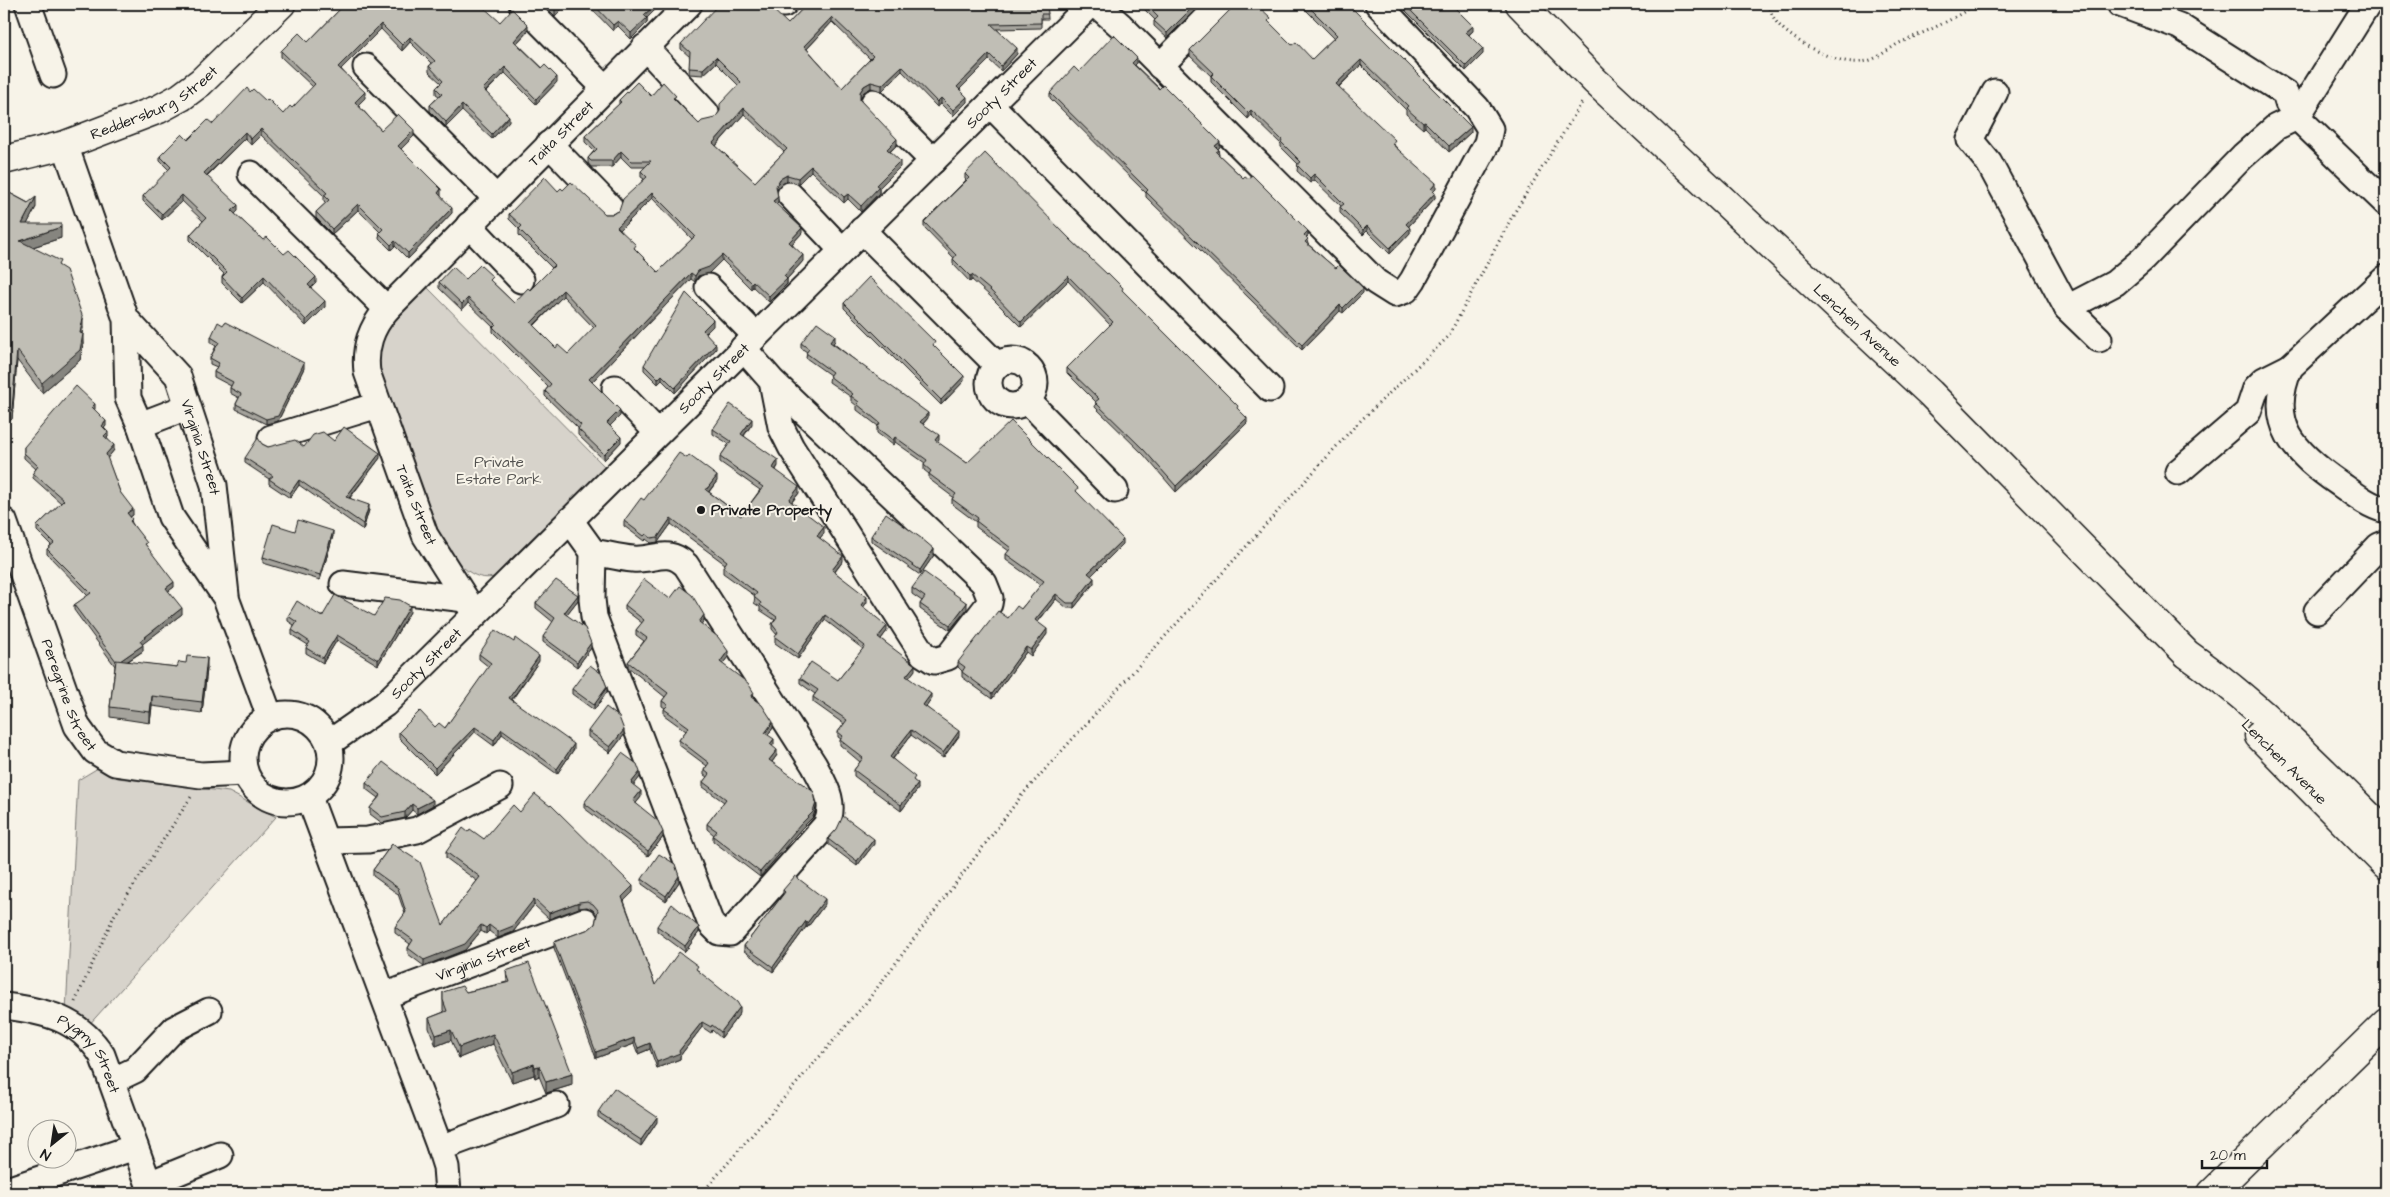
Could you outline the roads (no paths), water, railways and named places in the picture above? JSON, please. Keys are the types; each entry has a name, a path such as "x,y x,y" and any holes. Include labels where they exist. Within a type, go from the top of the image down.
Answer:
{"main road":[{"name":"Reddersburg Street","path":"4,160 65,146 159,108 181,97 201,82 280,4"},
{"name":"Lenchen Avenue","path":"1520,4 1595,81 1930,393 2187,654 2210,688 2386,865"},
{"name":"Lenchen Avenue","path":"2187,654 2220,677 2386,833"},
{"path":"2212,1193 2386,1023"},
{"path":"2230,1193 2386,1049"}],"street":[{"path":"28,4 53,75"},
{"name":"Taita Street","path":"522,4 605,88"},
{"name":"Taita Street","path":"470,606 425,535 366,372 366,352 376,322 469,225 688,4"},
{"name":"Sooty Street","path":"329,743 377,711 470,606 570,520 1091,4"},
{"path":"1096,4 1376,282 1392,294 1401,293 1413,280 1487,143 1490,129 1477,108 1378,4"},
{"path":"1160,66 1221,4"},
{"path":"2120,4 2179,26 2285,93 2288,103 2297,117 2386,203"},
{"path":"2067,308 2114,282 2143,259 2244,156 2276,128 2297,117 2368,4"},
{"path":"2374,4 2386,11"},
{"path":"645,48 706,113"},
{"path":"366,67 496,198"},
{"path":"1995,92 1970,140 1988,163 2067,308 2099,339"},
{"path":"874,102 933,161"},
{"path":"990,104 1270,389"},
{"path":"549,144 609,206"},
{"name":"Virginia Street","path":"65,146 126,320 128,398 140,425 171,517 226,598 270,717"},
{"path":"251,174 387,309"},
{"path":"790,195 842,250"},
{"path":"469,225 521,280"},
{"path":"862,230 997,365 1012,360 1027,365 1035,379 1033,394 1028,401 1115,490"},
{"path":"2178,472 2248,412 2256,388 2264,380 2290,367 2386,278"},
{"path":"708,287 750,342 772,381 984,583 990,598 989,604 948,657 940,661 929,659 923,654 908,631 791,447 781,427 772,381"},
{"name":"Virginia Street","path":"126,320 178,376 214,485 226,598"},
{"path":"2290,367 2281,392 2282,418 2291,442 2314,466 2379,508 2383,520 2383,544 2317,611"},
{"path":"614,388 658,433"},
{"path":"272,438 378,405"},
{"path":"140,425 187,407"},
{"path":"2248,412 2265,410 2282,418"},
{"path":"570,520 593,552 592,599 594,617 711,924 719,932 730,933 826,825 831,809 828,792 814,765 686,565 678,557 667,555 634,560 593,552"},
{"name":"Peregrine Street","path":"4,521 77,726 88,744 103,758 115,763 201,775 245,773"},
{"path":"343,584 470,606"},
{"path":"278,714 294,714 309,719 321,729 329,743 332,758 329,774 321,787 309,797 294,802 279,802 264,796 252,786 245,773 242,758 245,742 253,729 270,717 278,714"},
{"path":"326,841 368,840 417,830 500,786"},
{"path":"309,797 440,1148 446,1167 448,1193"},
{"name":"Virginia Street","path":"386,1002 584,921"},
{"name":"Virginia Street","path":"386,1002 530,956"},
{"name":"Pygmy Street","path":"4,1006 45,1013 68,1021 96,1045 112,1081 150,1189"},
{"path":"112,1081 135,1070 174,1029 209,1011"},
{"path":"440,1148 556,1105"},
{"path":"4,1191 135,1147"},
{"path":"150,1189 220,1155"}],"place":[{"name":"Private Property","path":"701,510"}],"park label":[{"name":"Private Estate Park","path":"499,470"}]}
